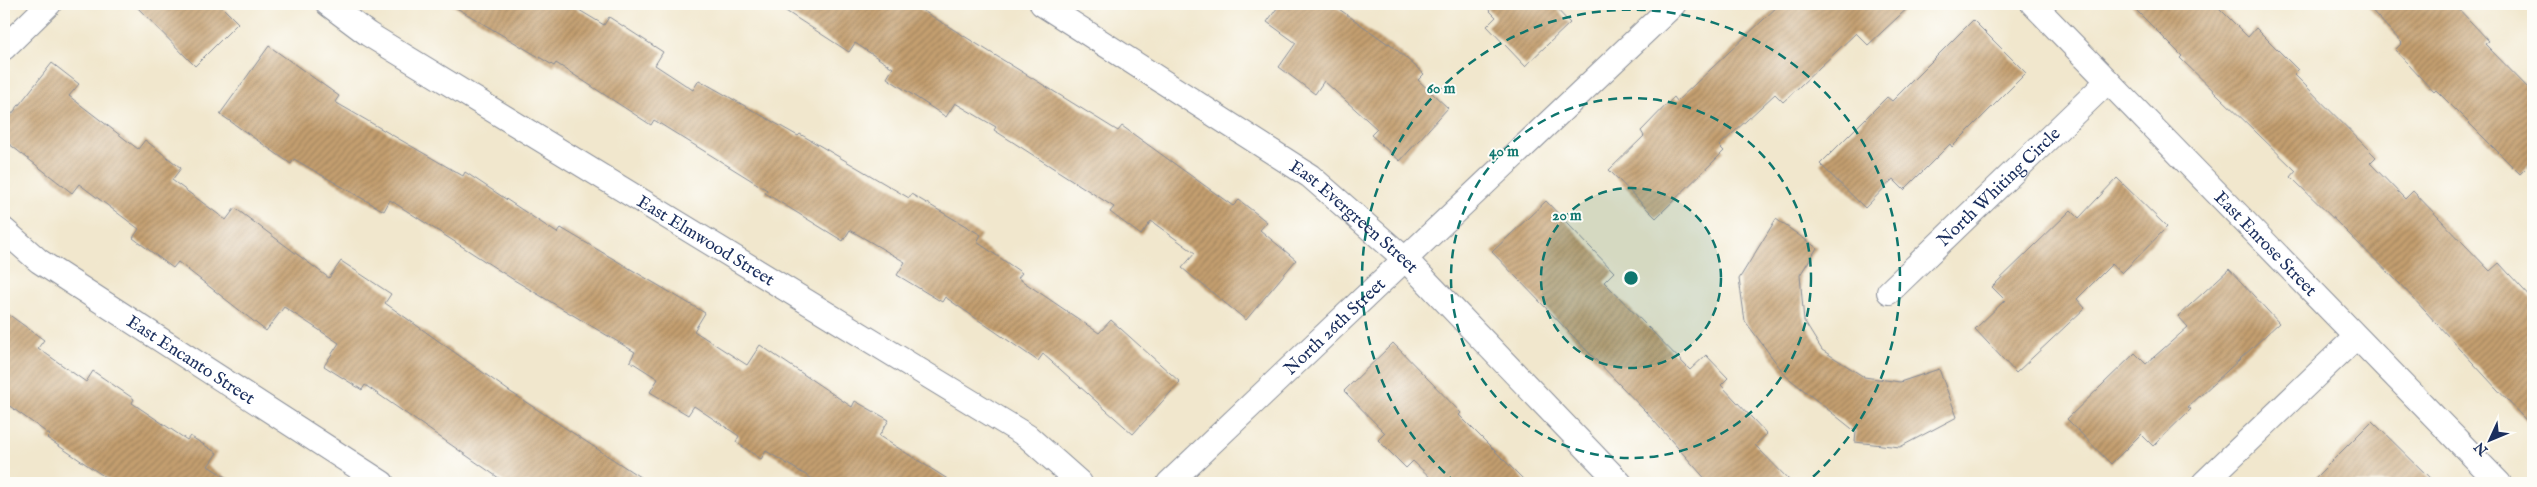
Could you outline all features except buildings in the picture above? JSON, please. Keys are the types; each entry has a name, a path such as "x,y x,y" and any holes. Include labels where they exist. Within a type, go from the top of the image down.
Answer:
{"street":[{"path":"4,48 49,4"},
{"name":"East Elmwood Street","path":"328,4 368,34 1027,436 1080,483"},
{"name":"East Evergreen Street","path":"1042,4 1310,176 1406,260 1620,483"},
{"name":"North 26th Street","path":"1169,483 1674,4"},
{"name":"East Enrose Street","path":"2034,4 2499,483"},
{"name":"North Whiting Circle","path":"1889,292 2108,81"},
{"name":"East Encanto Street","path":"4,230 39,261 382,483"},
{"path":"2204,483 2356,337"}]}
